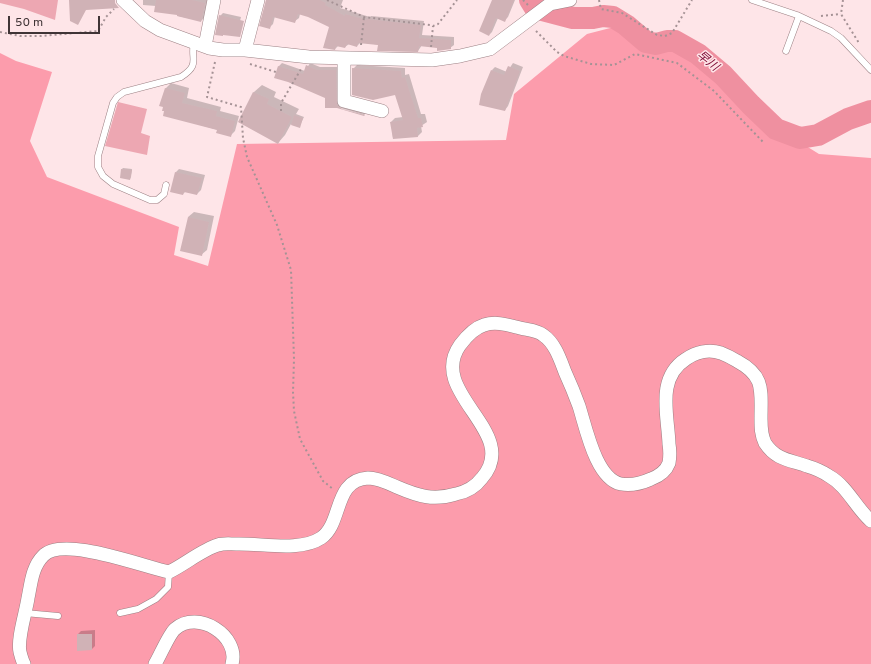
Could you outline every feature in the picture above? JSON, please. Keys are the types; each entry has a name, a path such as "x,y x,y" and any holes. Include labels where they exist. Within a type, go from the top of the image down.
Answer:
{"street":[{"path":"123,0 145,21 155,27 199,44 223,50 246,50 344,58 432,60 460,56 490,49 550,4 570,0"},
{"path":"199,44 214,0"},
{"path":"246,50 258,0"},
{"path":"344,58 344,101 382,111"},
{"path":"24,664 20,651 21,633 34,569 42,556 48,551 60,549 79,549 120,558 153,569 169,572 220,544 253,543 296,546 323,537 332,524 341,497 347,488 357,481 368,478 382,480 423,497 445,498 464,492 476,484 484,477 492,460 492,450 489,438 463,397 453,374 453,359 457,350 472,332 483,325 498,323 536,331 546,336 558,354 601,468 608,477 620,484 638,484 659,476 665,470 669,462 670,454 665,411 666,388 672,373 678,364 698,352 713,351 724,354 751,368 757,378 761,393 762,435 774,453 790,462 808,466 832,477 871,521"},
{"path":"155,664 175,629 184,624 196,622 206,624 218,630 226,638 232,648 232,664"}],"lane":[{"path":"752,0 799,16 831,31 841,38 871,70"},
{"path":"786,51 799,16"},
{"path":"166,186 164,194 157,200 150,200 113,184 103,176 98,167 98,156 113,103 117,97 124,92 181,77 189,72 194,58 193,48 199,44"},
{"path":"120,613 138,609 156,599 168,586 169,572"},
{"path":"25,613 58,616"}],"path":[{"path":"0,32 20,36 98,32 106,16 123,0"},
{"path":"327,0 364,16 430,24 433,26 438,24 457,0"},
{"path":"599,0 601,9 622,13 657,35 665,36 672,33 692,0"},
{"path":"843,0 841,14 860,45"},
{"path":"816,24 821,15 841,14"},
{"path":"359,58 364,16"},
{"path":"533,16 535,30 557,52 564,56 591,64 614,65 635,54 677,63 714,90 764,143"},
{"path":"432,60 431,48 433,26"},
{"path":"281,111 281,103 300,72 305,56"},
{"path":"216,59 208,97 241,107 243,138 247,157 278,225 291,270 294,411 300,439 323,481 341,497"}],"shaded area":[{"path":"0,0 58,0 55,20 24,9 0,3"},
{"path":"618,26 672,36 724,74 753,113 819,154 871,158 871,664 0,664 0,53 16,61 52,72 30,141 47,177 179,227 174,255 208,266 237,144 506,140 514,94 587,34"},
{"path":"118,102 147,109 141,133 150,136 147,155 105,146"}],"building":[{"path":"69,0 115,0 115,3 119,8 86,10 78,25 70,21"},
{"path":"156,0 192,0 205,3 201,22 177,15 154,12"},
{"path":"266,0 320,0 326,3 325,5 345,16 345,14 367,20 421,25 419,38 451,40 451,49 437,51 437,48 419,46 418,52 377,51 378,45 358,43 357,47 347,44 345,48 336,46 335,50 323,48 329,27 308,17 298,14 295,23 273,17 270,29 259,26"},
{"path":"492,0 514,0 505,22 496,18 489,36 479,31"},
{"path":"219,15 244,21 240,37 215,35"},
{"path":"306,65 317,70 336,70 337,105 342,109 365,115 364,116 337,108 325,108 325,98 288,82 274,78 278,66 303,74"},
{"path":"508,66 520,71 505,111 479,105 481,94 491,70 504,75"},
{"path":"352,68 401,71 402,78 405,77 418,118 421,118 423,127 417,128 418,137 393,139 390,122 403,120 395,95 373,100 352,95"},
{"path":"165,88 185,93 182,103 217,111 216,116 235,121 231,137 216,133 217,130 163,116 163,107 159,106"},
{"path":"253,92 269,99 267,104 292,117 278,144 238,122"},
{"path":"294,115 303,118 300,128 291,125"},
{"path":"121,169 132,170 130,180 120,178"},
{"path":"175,172 202,178 197,195 184,192 183,195 170,192"},
{"path":"188,217 209,222 202,256 180,251"},
{"path":"77,634 92,634 92,650 77,651"}],"waterway":[{"name":"早川","path":"530,0 535,8 573,18 593,18 603,16 613,17 626,25 646,42 656,44 667,41 675,41 698,54 723,75 776,129 800,138 818,135 848,119 871,111"}]}
